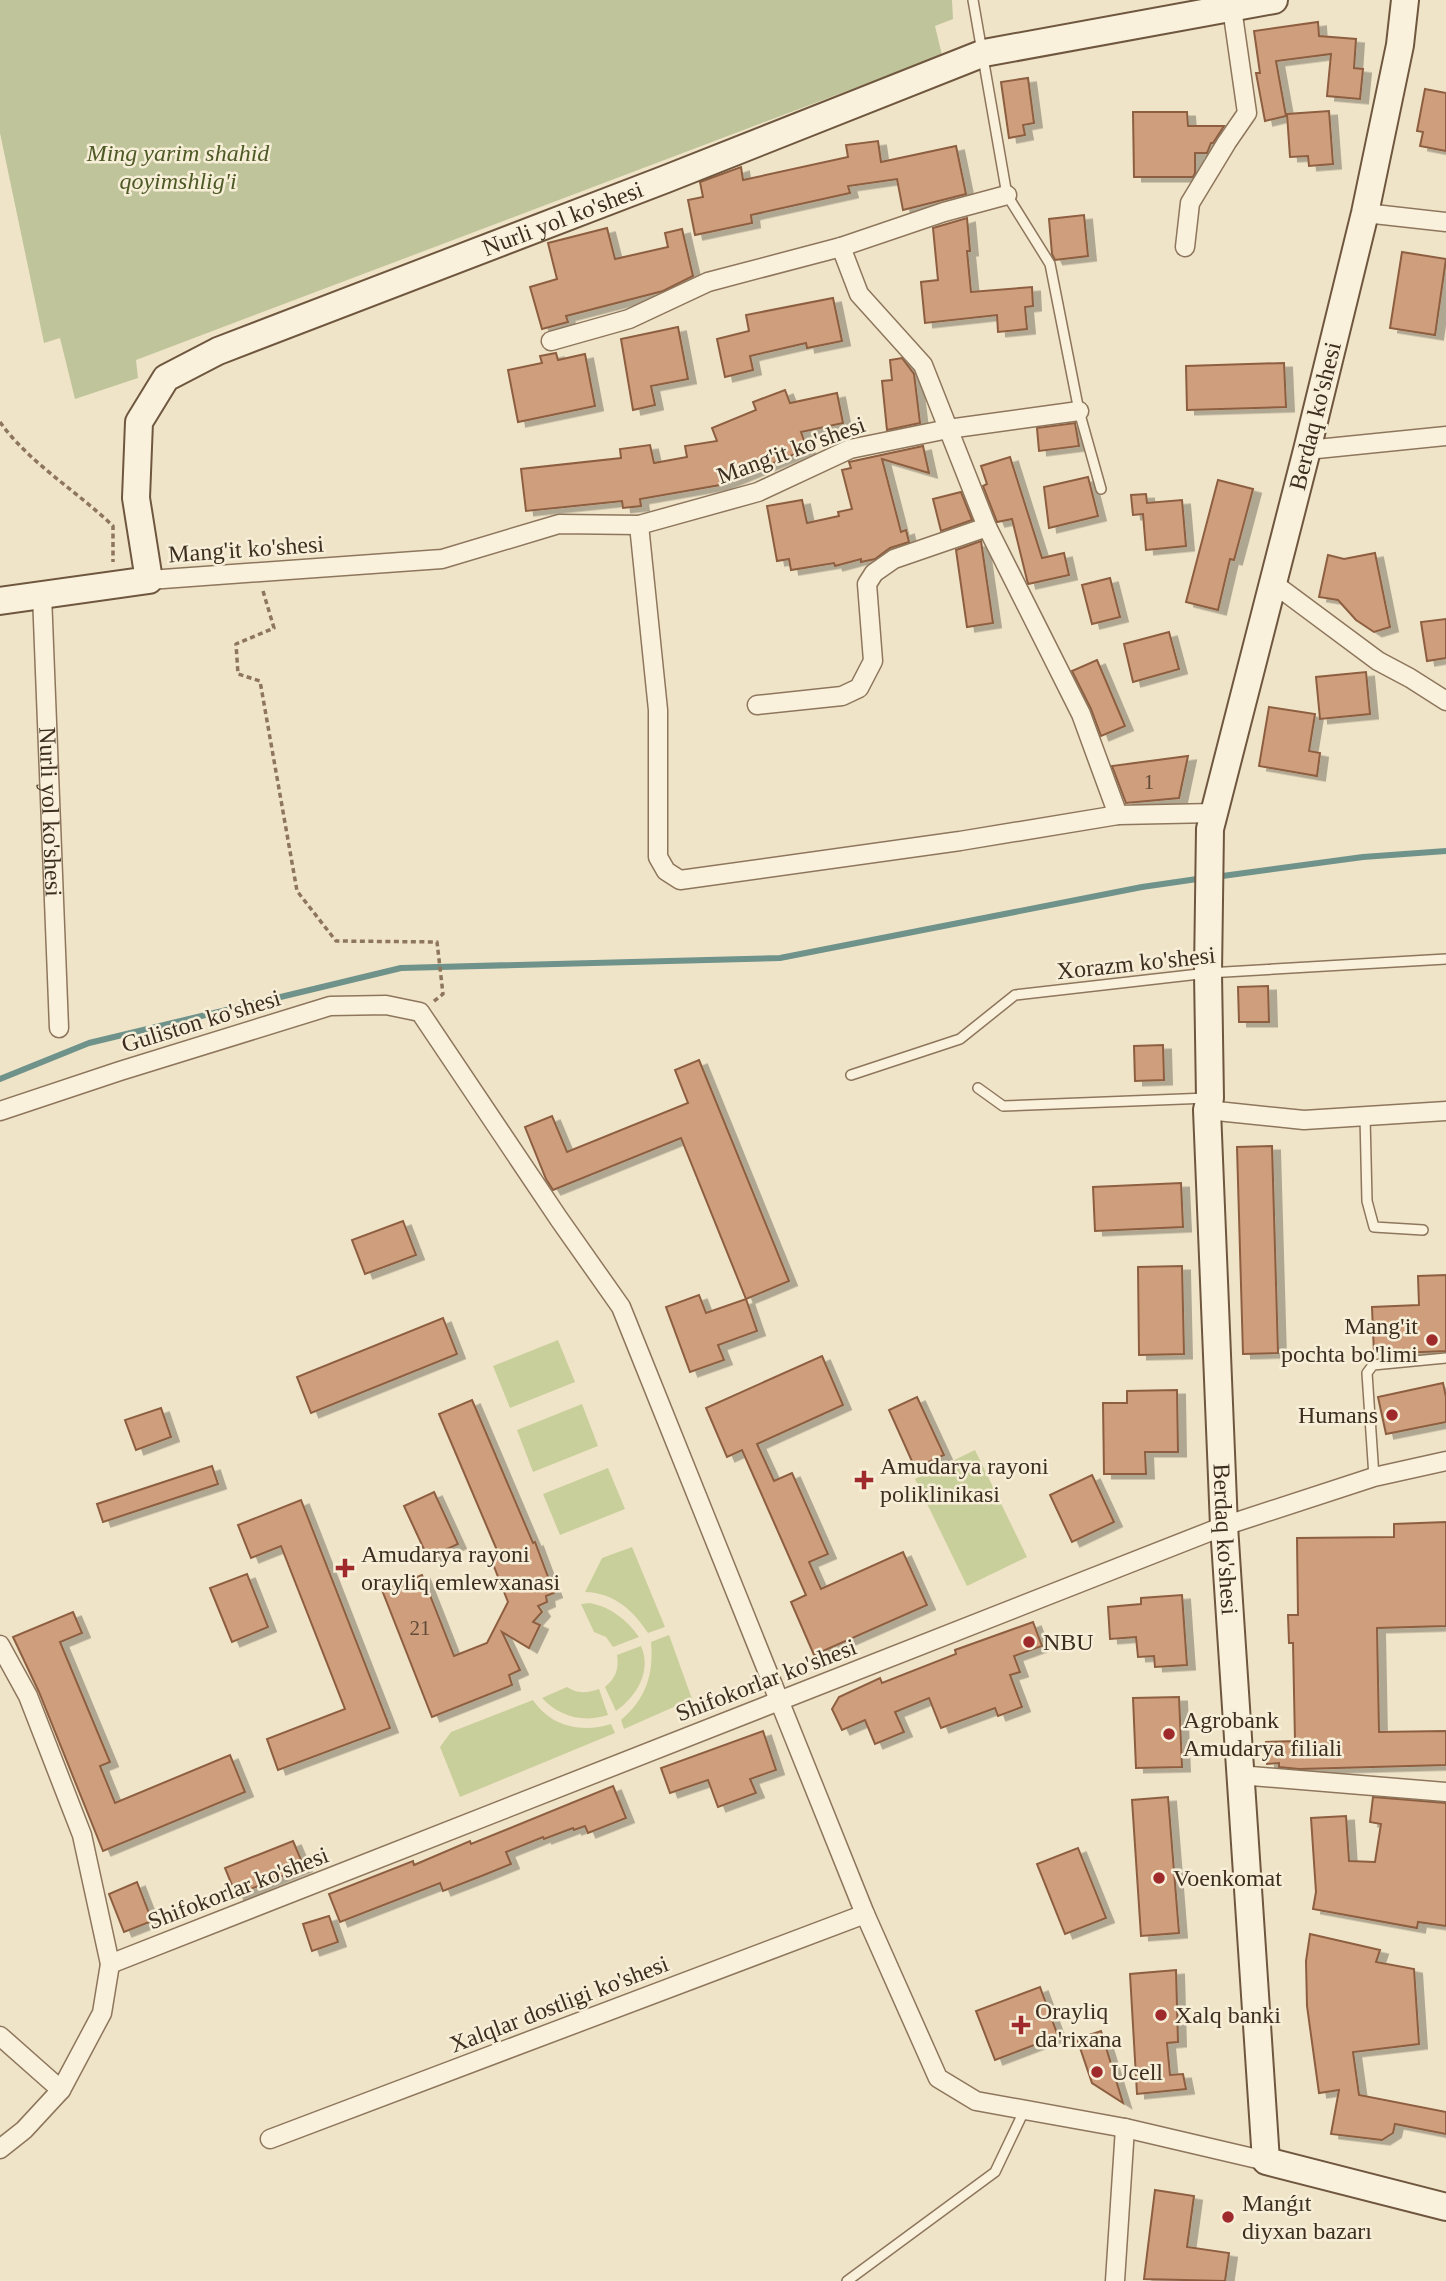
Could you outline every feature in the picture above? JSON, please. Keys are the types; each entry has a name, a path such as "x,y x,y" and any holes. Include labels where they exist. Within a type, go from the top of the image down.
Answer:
{"main road":[{"name":"Nurli yol ko'shesi","path":"149,580 136,498 139,422 166,378 218,351 666,179 984,53 1274,0"},
{"name":"Berdaq ko'shesi","path":"1266,2161 1224,1526 1208,1104 1212,821 1365,213 1400,45 1405,0"},
{"path":"0,601 149,580"},
{"path":"1266,2161 1446,2207"}],"street":[{"path":"1185,247 1190,203 1247,113 1232,8"},
{"path":"551,341 629,319 708,282 841,247 944,212 1007,195"},
{"path":"1365,213 1446,222"},
{"path":"841,247 859,294 923,365 987,527 1082,714 1118,815"},
{"name":"Mang'it ko'shesi","path":"149,580 442,559 559,524 639,525 758,492 850,449 948,429 1079,411"},
{"path":"1307,450 1446,436"},
{"path":"639,525 658,710 658,857 666,871 680,880 960,841 1118,815 1212,821"},
{"path":"757,705 842,696 859,688 873,661 867,584 874,573 894,559 987,527"},
{"path":"1273,583 1378,661 1446,701"},
{"name":"Nurli yol ko'shesi","path":"42,595 59,1028"},
{"name":"Guliston ko'shesi","path":"0,1111 330,1006 386,1005 420,1012 621,1307 781,1701"},
{"path":"1208,1104 1304,1121 1446,1111"},
{"name":"Shifokorlar ko'shesi","path":"110,1964 1224,1526 1374,1477 1446,1461"},
{"path":"0,1645 28,1696 82,1835 110,1964 102,2013 61,2090 24,2130 0,2149"},
{"path":"781,1701 865,1914 938,2078 976,2101 1125,2128 1266,2161"},
{"path":"1240,1775 1446,1792"},
{"name":"Xalqlar dostligi ko'shesi","path":"270,2139 865,1914"},
{"path":"0,2036 61,2090"},
{"path":"1115,2281 1125,2128"}],"lane":[{"path":"973,0 1007,195 1050,264 1079,411 1101,489"},
{"name":"Xorazm ko'shesi","path":"850,1075 960,1040 1015,995 1208,973 1446,959"},
{"path":"978,1088 1003,1106 1208,1104"},
{"path":"1365,1116 1367,1201 1374,1227 1423,1230"},
{"path":"1374,1477 1367,1373 1373,1365 1446,1358"},
{"path":"846,2281 995,2172 1024,2111"}],"path":[{"path":"0,422 50,472 91,504 113,526 113,587"},
{"path":"257,572 274,628 236,645 238,674 260,681 296,891 337,941 437,942 443,994"}],"green space":[{"name":"Ming yarim shahid qoyimshlig'i","path":"0,0 952,0 953,19 935,26 942,55 136,360 138,378 75,399 60,338 44,343 0,133"},
{"path":"558,1340 575,1382 510,1408 493,1366"},
{"path":"582,1404 598,1446 533,1472 517,1430"},
{"path":"975,1450 1027,1557 967,1586 915,1479"},
{"path":"608,1468 625,1509 560,1535 543,1494"},
{"path":"632,1547 665,1627 648,1633 622,1604 605,1596 585,1592 602,1558"},
{"path":"590,1603 618,1615 639,1637 613,1647 606,1637 594,1632 581,1604"},
{"path":"669,1635 692,1699 624,1729 621,1720 637,1703 646,1685 651,1665 651,1642"},
{"path":"641,1646 645,1665 640,1682 630,1698 616,1711 605,1687 616,1673 617,1655"},
{"path":"567,1687 582,1692 599,1689 608,1715 572,1717 556,1710 542,1698"},
{"path":"533,1700 540,1709 558,1722 589,1728 611,1724 615,1733 460,1797 440,1747 451,1732"}],"building":[{"path":"1318,22 1319,36 1356,39 1354,68 1363,69 1360,99 1327,96 1331,54 1276,61 1286,116 1265,121 1256,73 1260,73 1254,31"},
{"path":"1028,78 1034,123 1023,125 1025,135 1009,138 1001,82"},
{"path":"1425,89 1446,93 1446,151 1420,146 1423,132 1417,131"},
{"path":"1329,111 1333,164 1309,166 1308,156 1290,157 1287,114"},
{"path":"1133,112 1187,112 1188,126 1224,126 1207,153 1195,153 1193,177 1134,177"},
{"path":"878,141 881,162 956,146 966,194 903,210 897,179 848,186 850,193 751,215 752,223 695,235 688,200 703,197 700,182 741,167 743,180 848,157 846,145"},
{"path":"1084,215 1088,256 1055,260 1049,219"},
{"path":"967,218 971,292 1032,287 1033,306 1025,307 1027,329 998,332 997,315 925,323 921,282 938,280 933,228"},
{"path":"607,228 615,259 668,247 665,233 682,229 693,276 663,291 566,316 568,322 542,329 530,287 557,279 548,243"},
{"path":"1402,252 1446,259 1435,335 1390,328"},
{"path":"833,298 842,341 807,348 806,343 750,356 753,370 725,377 717,339 749,331 746,315"},
{"path":"678,327 688,379 651,386 655,405 633,410 621,339"},
{"path":"556,353 558,360 585,354 595,406 518,422 508,370 542,363 540,356"},
{"path":"902,358 914,374 920,423 887,430 882,381 892,380 890,360"},
{"path":"1284,363 1286,407 1187,410 1186,366"},
{"path":"785,390 790,403 837,393 843,423 801,432 807,449 720,485 640,499 641,506 623,508 622,501 526,511 521,469 621,458 620,449 650,445 654,463 687,457 685,446 717,441 712,428 756,410 753,402"},
{"path":"1075,423 1079,446 1039,451 1037,428"},
{"path":"923,446 929,473 882,459 901,532 906,530 909,542 890,548 875,559 861,562 861,559 835,566 834,563 791,570 789,559 777,561 767,506 802,500 807,523 839,516 838,512 852,509 842,470 851,468 849,462"},
{"path":"1010,457 1042,558 1064,553 1069,575 1028,584 1012,519 997,522 983,486 987,484 981,466"},
{"path":"1088,477 1098,516 1049,528 1044,487"},
{"path":"1218,480 1253,489 1234,560 1230,559 1218,610 1186,602"},
{"path":"961,492 972,520 941,531 933,499"},
{"path":"1146,494 1147,503 1182,500 1186,546 1146,550 1143,514 1133,515 1131,495"},
{"path":"981,541 993,623 967,627 956,550"},
{"path":"1375,553 1390,627 1374,632 1356,620 1338,600 1319,597 1328,555 1344,559"},
{"path":"1110,578 1120,617 1092,624 1082,585"},
{"path":"1446,619 1446,658 1427,661 1421,622"},
{"path":"1169,632 1179,669 1133,682 1124,644"},
{"path":"1097,660 1125,726 1101,736 1072,671"},
{"path":"1366,672 1370,714 1320,719 1316,677"},
{"path":"1269,707 1315,714 1309,751 1320,753 1317,776 1259,766"},
{"path":"1188,756 1179,798 1126,803 1112,766"},
{"path":"1268,986 1269,1022 1239,1022 1238,987"},
{"path":"1163,1045 1164,1080 1135,1081 1134,1046"},
{"path":"699,1060 789,1281 746,1299 681,1138 553,1190 525,1127 552,1116 567,1152 688,1103 675,1070"},
{"path":"1272,1146 1278,1353 1243,1354 1237,1147"},
{"path":"1181,1183 1183,1227 1095,1231 1093,1187"},
{"path":"403,1221 416,1255 365,1274 352,1240"},
{"path":"1182,1266 1184,1354 1139,1355 1138,1267"},
{"path":"1446,1275 1446,1351 1374,1354 1372,1307 1419,1305 1418,1276"},
{"path":"699,1295 706,1313 746,1299 757,1331 718,1345 724,1360 690,1372 666,1307"},
{"path":"443,1318 457,1354 311,1413 297,1377"},
{"path":"822,1356 843,1405 757,1444 774,1481 792,1473 828,1554 809,1562 821,1589 903,1552 927,1605 814,1655 791,1602 806,1595 742,1450 727,1457 706,1408"},
{"path":"1443,1383 1446,1422 1386,1434 1378,1397"},
{"path":"1177,1390 1178,1452 1145,1452 1146,1474 1104,1474 1103,1403 1127,1403 1127,1391"},
{"path":"917,1397 944,1455 915,1468 889,1410"},
{"path":"472,1400 533,1543 535,1542 554,1593 546,1596 547,1602 538,1606 542,1612 533,1622 540,1625 529,1648 502,1632 520,1670 509,1675 512,1685 432,1717 382,1590 422,1575 454,1656 487,1643 508,1602 491,1559 499,1555 439,1414"},
{"path":"161,1408 171,1437 136,1450 125,1420"},
{"path":"212,1466 218,1484 103,1522 97,1504"},
{"path":"1092,1475 1114,1522 1072,1542 1050,1495"},
{"path":"434,1492 458,1544 428,1558 404,1506"},
{"path":"301,1500 390,1728 278,1770 267,1739 345,1709 281,1546 251,1558 238,1525"},
{"path":"1446,1522 1446,1626 1377,1628 1379,1732 1446,1731 1446,1765 1299,1769 1279,1767 1279,1763 1267,1764 1266,1742 1295,1741 1293,1643 1289,1643 1288,1615 1298,1615 1297,1538 1394,1537 1394,1524"},
{"path":"247,1574 268,1627 232,1642 210,1588"},
{"path":"1182,1595 1187,1665 1155,1667 1154,1656 1138,1657 1136,1637 1110,1639 1108,1607 1141,1604 1141,1598"},
{"path":"73,1612 82,1633 60,1642 110,1762 100,1766 115,1803 230,1755 245,1792 103,1851 39,1692 13,1637"},
{"path":"1033,1622 1042,1646 1014,1656 1020,1672 1010,1675 1022,1707 998,1716 995,1708 941,1728 929,1698 895,1712 904,1732 875,1744 865,1720 842,1730 832,1709 839,1697 880,1678 882,1683 956,1654 955,1650"},
{"path":"1179,1697 1182,1767 1136,1768 1133,1698"},
{"path":"763,1731 776,1770 750,1779 756,1793 718,1807 708,1780 670,1793 661,1768"},
{"path":"613,1786 626,1818 588,1833 585,1826 544,1839 543,1837 506,1852 511,1864 443,1891 440,1883 340,1922 329,1894 413,1861 414,1865 470,1841 471,1844"},
{"path":"1168,1797 1179,1933 1141,1936 1132,1800"},
{"path":"1373,1797 1446,1803 1446,1926 1418,1922 1417,1928 1313,1909 1316,1892 1311,1818 1346,1816 1349,1861 1375,1862 1381,1824 1370,1822"},
{"path":"293,1841 304,1867 236,1895 225,1868"},
{"path":"1078,1848 1106,1918 1065,1934 1037,1864"},
{"path":"137,1882 152,1921 124,1932 109,1894"},
{"path":"329,1916 338,1942 312,1951 303,1924"},
{"path":"1310,1934 1380,1950 1376,1962 1414,1969 1419,2044 1353,2052 1359,2095 1446,2112 1446,2134 1395,2124 1393,2133 1382,2140 1331,2134 1339,2090 1319,2093 1307,2006 1306,1961"},
{"path":"1176,1970 1178,2042 1167,2043 1170,2075 1183,2074 1186,2089 1137,2094 1130,1974"},
{"path":"1040,1987 1058,2036 995,2060 976,2011"},
{"path":"1101,2031 1123,2103 1092,2083 1077,2039"},
{"path":"1155,2190 1194,2196 1187,2247 1229,2253 1225,2281 1144,2279"}],"waterway":[{"path":"1215,877 1363,857 1446,851"},
{"path":"0,1079 89,1043 401,968 780,958 1142,887 1204,878"}],"place":[{"name":"Mang'it pochta bo'limi","path":"1432,1340"},
{"name":"Humans","path":"1392,1415"},
{"name":"Amudarya rayoni poliklinikasi","path":"864,1480"},
{"name":"Amudarya rayoni orayliq emlewxanasi","path":"345,1568"},
{"name":"NBU","path":"1029,1642"},
{"name":"Agrobank Amudarya filiali","path":"1169,1734"},
{"name":"Voenkomat","path":"1159,1878"},
{"name":"Xalq banki","path":"1161,2015"},
{"name":"Orayliq da'rixana","path":"1021,2025"},
{"name":"Ucell","path":"1097,2072"},
{"name":"Manǵıt diyxan bazarı","path":"1228,2217"}]}
